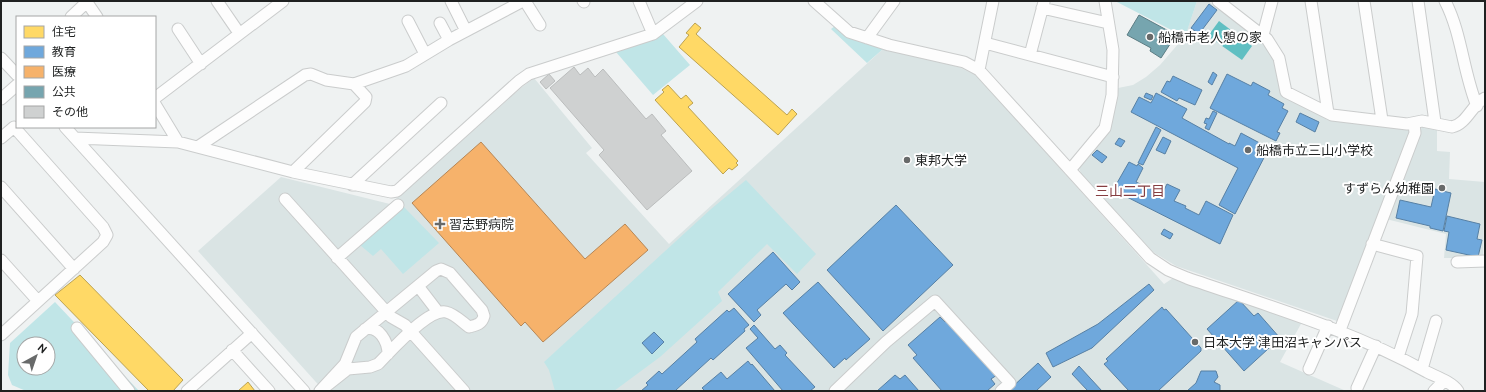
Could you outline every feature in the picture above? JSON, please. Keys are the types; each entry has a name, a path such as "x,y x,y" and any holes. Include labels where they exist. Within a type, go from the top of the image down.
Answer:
{"street":[{"path":"72,16 87,1 96,16"},
{"path":"217,1 239,34"},
{"path":"156,97 202,64 283,1"},
{"path":"451,1 466,30"},
{"path":"199,146 305,75 311,74 326,80 354,84 406,66 466,30 524,1 540,25"},
{"path":"639,1 653,34"},
{"path":"75,138 178,142 199,146 293,172 352,185 391,192 397,191 519,81 530,74 653,34 697,1"},
{"path":"814,1 850,32 889,45 964,62 979,70 1150,258 1168,270 1187,278 1340,330 1422,369 1444,381 1458,391"},
{"path":"867,38 894,1"},
{"path":"979,70 993,1"},
{"path":"1070,170 1104,128 1112,95 1113,50 1105,1"},
{"path":"1218,1 1267,39 1279,58 1286,92 1328,113 1407,124 1422,121 1435,122 1452,127 1456,126 1485,98"},
{"path":"1263,35 1272,1"},
{"path":"1311,1 1328,113"},
{"path":"1364,1 1382,120"},
{"path":"1418,1 1435,122"},
{"path":"1445,1 1457,30 1463,52 1469,87 1477,106"},
{"path":"1030,55 1043,4 1108,24"},
{"path":"408,21 425,54"},
{"path":"440,23 449,40"},
{"path":"178,29 202,64"},
{"path":"985,43 1113,77"},
{"path":"1,58 16,72"},
{"path":"293,172 365,102 366,97 354,84"},
{"path":"1,99 16,86"},
{"path":"352,185 441,103"},
{"path":"156,106 178,142"},
{"path":"1340,330 1415,133 1414,123"},
{"path":"1,138 14,127 104,227 107,235 103,242 1,335"},
{"path":"66,128 304,391"},
{"path":"1,187 74,269"},
{"path":"285,199 387,312 411,332 464,391"},
{"path":"337,258 398,204"},
{"path":"1372,244 1417,256 1412,314 1398,357"},
{"path":"1,260 38,301"},
{"path":"1457,262 1485,261"},
{"path":"441,269 450,273 482,310 484,316 482,321 477,325 469,327 452,314 444,311 430,315 378,364 370,367 348,369 320,391 345,364 356,337 436,271 441,269"},
{"path":"418,286 438,312"},
{"path":"835,391 886,342 935,301 1010,383 1001,391"},
{"path":"1422,369 1436,321"},
{"path":"1309,369 1328,326"},
{"path":"77,328 129,391"},
{"path":"365,330 370,328 375,330 384,338 388,347 388,354"},
{"path":"187,391 252,333"},
{"path":"1357,388 1376,346"},
{"path":"232,350 269,391"},
{"path":"1434,391 1444,381"}],"shaded area":[{"path":"1115,1 1197,1 1185,37"},
{"name":"船橋市立三山小学校","path":"1197,1 1208,1 1264,42 1275,60 1283,95 1331,120 1408,128 1410,132 1337,321 1176,266 1153,252 1082,176 1079,168 1108,129 1118,88 1133,85 1146,77 1160,65 1185,36"},
{"path":"835,26 883,49 867,63 831,29"},
{"path":"663,34 690,65 653,95 616,52"},
{"path":"883,49 959,67 977,76 1164,284 1173,278 1302,322 1280,362 1346,391 324,391 198,251 281,177 390,204 534,78 592,148 586,153 669,244"},
{"name":"すずらん幼稚園","path":"1423,124 1437,127 1437,151 1450,152 1449,179 1485,182 1483,258 1444,258 1446,234 1386,219"},
{"path":"746,180 816,254 797,274 767,244 718,292 722,301 660,357 614,391 555,391 549,370 544,362 711,209"},
{"path":"404,207 439,243 403,274 381,249 373,256 360,245"},
{"path":"55,302 139,391 26,391 12,385 8,375 10,343 16,338 16,376 56,376 56,336 18,336"}],"water":[{"path":"1219,21 1252,46 1242,60 1208,36"}],"building: 住宅":[{"path":"695,23 701,28 696,34 787,115 792,109 797,114 778,135 679,47 689,35 686,33"},
{"path":"668,85 681,99 686,95 693,103 688,107 738,161 736,163 738,165 732,170 729,168 723,174 655,100 664,92 662,90"},
{"path":"80,275 183,380 173,391 149,391 55,295"},
{"path":"248,382 255,391 238,391"}],"building: 教育":[{"path":"1209,4 1217,10 1199,34 1191,28"},
{"path":"1213,72 1217,75 1212,85 1208,82"},
{"path":"1227,74 1251,86 1253,82 1270,91 1268,95 1284,104 1282,108 1288,111 1277,132 1280,133 1276,141 1210,108"},
{"path":"1173,76 1202,90 1195,105 1179,98 1177,101 1161,92 1167,81 1170,82"},
{"path":"1146,93 1153,96 1151,100 1144,97"},
{"path":"1156,93 1187,109 1182,118 1229,144 1235,146 1241,133 1269,148 1235,214 1219,205 1238,168 1131,112 1139,97 1151,103"},
{"path":"1213,111 1217,113 1209,130 1205,128 1207,124 1204,123 1206,118 1209,119"},
{"path":"1300,113 1319,122 1315,132 1296,122"},
{"path":"1156,127 1161,130 1143,165 1138,163"},
{"path":"1163,137 1171,141 1165,154 1156,150"},
{"path":"1119,138 1125,141 1121,147 1115,144"},
{"path":"1097,150 1107,157 1102,163 1092,155"},
{"path":"1129,162 1137,166 1138,164 1143,168 1136,182 1162,194 1167,184 1180,190 1174,201 1186,206 1185,208 1199,215 1206,201 1233,215 1220,244 1113,190"},
{"path":"1435,189 1451,193 1443,231 1430,228 1430,226 1396,218 1400,200 1431,207"},
{"path":"896,205 953,265 883,331 827,270"},
{"path":"1447,216 1480,224 1477,239 1482,240 1478,257 1446,250 1449,232 1444,231"},
{"path":"1164,229 1173,234 1170,239 1161,234"},
{"path":"773,252 800,282 792,290 786,284 757,310 761,315 754,322 728,294"},
{"path":"818,282 870,339 846,360 845,358 834,368 783,313"},
{"path":"1149,284 1154,290 1092,348 1053,367 1046,353 1098,324"},
{"path":"1239,300 1254,316 1258,313 1280,338 1244,371 1207,329"},
{"path":"1162,307 1164,310 1166,309 1201,348 1201,351 1158,391 1129,391 1104,364 1108,361 1106,359"},
{"path":"734,308 749,325 744,329 745,331 713,360 711,358 676,390 678,391 641,391 648,385 646,383 659,371 662,374 697,342 695,339 727,310 729,312"},
{"path":"940,317 945,322 948,320 997,375 991,379 995,384 987,391 942,391 913,358 917,355 908,345"},
{"path":"754,325 775,349 780,345 787,353 785,355 815,387 810,391 783,391 746,348 758,338 750,329"},
{"path":"654,332 664,342 652,354 642,343"},
{"path":"748,361 775,391 705,391 702,388 721,372 727,379"},
{"path":"1038,363 1051,377 1036,391 1008,391"},
{"path":"1079,366 1102,391 1088,391 1072,374"},
{"path":"1201,371 1216,371 1218,377 1214,382 1220,385 1220,391 1187,391 1196,383"},
{"path":"895,375 900,379 905,375 919,391 877,391"}],"building: 医療":[{"path":"481,142 585,259 625,224 648,250 543,342 525,322 521,326 412,203"}],"building: 公共":[{"path":"1139,15 1176,35 1161,58 1150,51 1151,48 1127,35"}],"building: その他":[{"path":"574,67 580,75 588,68 595,77 603,69 646,119 652,114 666,131 661,135 692,171 647,210 599,155 604,150 550,88"},
{"path":"549,74 555,81 546,89 540,82"}],"place":[{"name":"船橋市老人憩の家","path":"1150,37"},
{"name":"船橋市立三山小学校","path":"1248,150"},
{"name":"東邦大学","path":"907,160"},
{"name":"すずらん幼稚園","path":"1442,188"},
{"name":"習志野病院","path":"440,224"},
{"name":"日本大学 津田沼キャンパス","path":"1195,342"}],"district":[{"name":"三山二丁目","path":"1130,191"}]}
